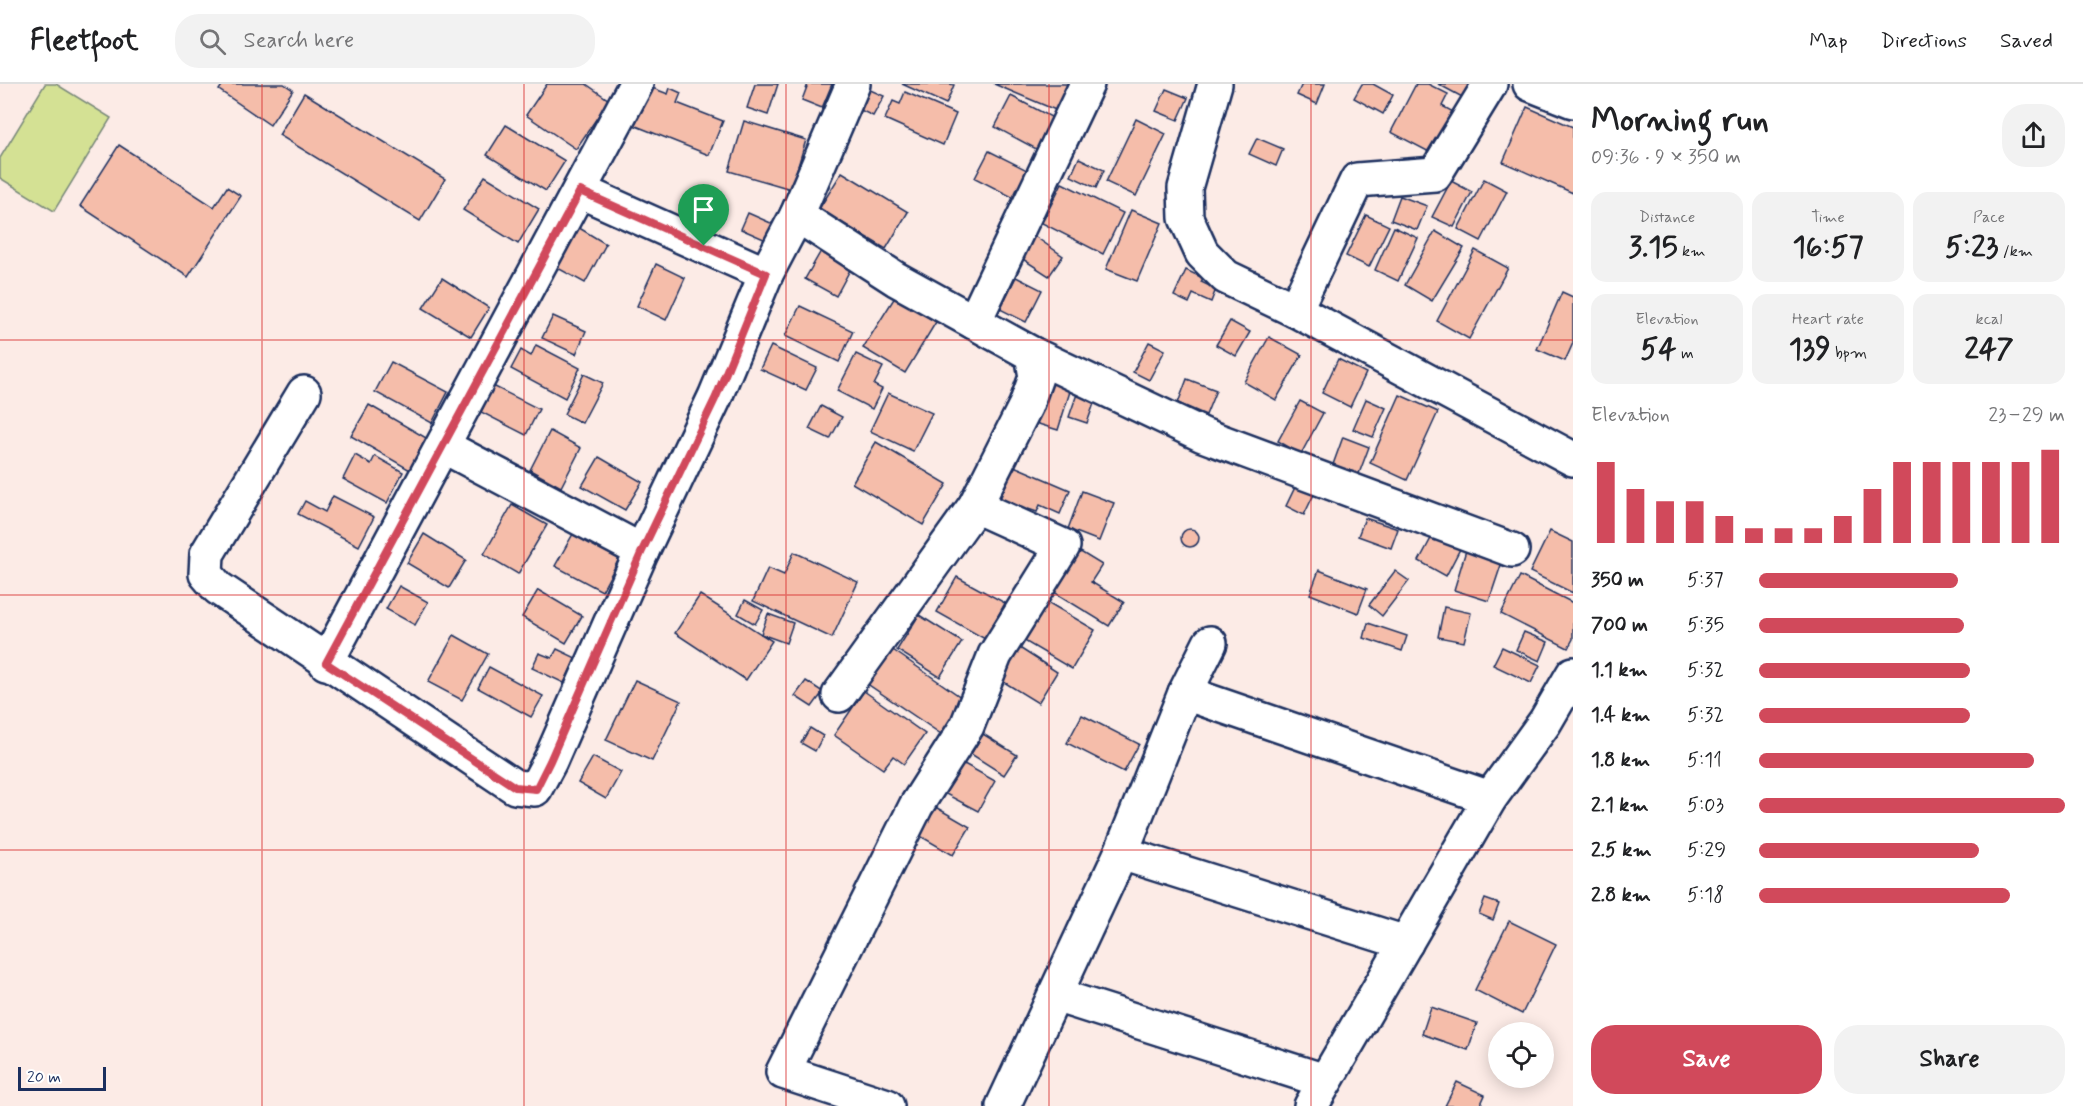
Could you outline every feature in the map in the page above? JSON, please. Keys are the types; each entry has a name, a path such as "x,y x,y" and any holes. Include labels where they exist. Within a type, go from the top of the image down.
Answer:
{"street":[{"path":"326,663 636,84"},
{"path":"304,393 207,554 206,574 218,588 326,663 515,787 536,789 642,551 716,397 766,274 797,215 853,84"},
{"path":"974,322 1087,84"},
{"path":"1215,84 1185,188 1186,218 1202,253 1226,278 1295,310 1573,459"},
{"path":"1295,310 1357,180 1435,174 1490,84"},
{"path":"1530,84 1573,101"},
{"path":"580,191 766,274"},
{"path":"797,215 896,279 1032,354 1203,435 1512,550"},
{"path":"839,695 975,506 1026,405 1036,376 1032,354"},
{"path":"443,446 642,551"},
{"path":"887,1106 783,1072 916,806 967,726 995,656 1063,546 975,506"},
{"path":"1003,1106 1121,853 1185,693 1210,643"},
{"path":"1055,995 1318,1094 1490,798 1545,722 1573,674"},
{"path":"1185,693 1490,798"},
{"path":"1121,853 1406,943"}],"green space":[{"path":"45,84 56,84 111,118 54,211 0,178 0,158"}],"building":[{"path":"223,84 284,84 293,90 270,125 219,90"},
{"path":"547,84 586,84 609,100 576,149 526,115"},
{"path":"755,84 778,84 768,115 747,108"},
{"path":"808,84 832,84 822,108 802,100"},
{"path":"902,84 950,84 954,85 946,104"},
{"path":"994,84 1070,84 1058,111"},
{"path":"1302,84 1325,84 1317,104 1297,95"},
{"path":"1362,84 1373,84 1393,95 1383,114 1354,98"},
{"path":"1416,84 1428,84 1448,94 1442,106 1457,114 1435,155 1391,132"},
{"path":"1438,84 1472,84 1464,98"},
{"path":"647,86 668,94 670,88 681,93 677,103 723,121 709,155 631,124"},
{"path":"868,89 884,96 873,116 858,109"},
{"path":"1166,89 1188,98 1178,120 1156,111"},
{"path":"905,92 956,114 943,145 885,119 893,101 900,104"},
{"path":"304,93 445,179 420,221 279,135"},
{"path":"1011,96 1057,120 1040,151 995,127"},
{"path":"1527,107 1573,127 1573,193 1503,162"},
{"path":"1136,119 1166,134 1136,196 1106,182"},
{"path":"744,121 806,140 791,189 729,171"},
{"path":"506,125 565,161 546,191 487,155"},
{"path":"1257,138 1283,149 1276,166 1249,154"},
{"path":"119,145 214,207 227,187 241,196 188,277 80,206"},
{"path":"989,151 1031,172 1016,199 975,178"},
{"path":"1079,158 1104,170 1096,188 1071,176"},
{"path":"842,172 908,212 886,249 819,209"},
{"path":"485,176 539,209 518,244 463,210"},
{"path":"1484,179 1507,191 1481,241 1458,229"},
{"path":"1451,181 1472,192 1454,227 1432,217"},
{"path":"1062,183 1123,213 1103,254 1042,223"},
{"path":"1400,196 1427,206 1417,230 1391,220"},
{"path":"1131,210 1162,223 1137,281 1106,269"},
{"path":"748,213 773,224 766,240 741,229"},
{"path":"1366,215 1389,226 1369,267 1346,256"},
{"path":"576,226 606,244 585,283 554,266"},
{"path":"1394,227 1418,238 1398,281 1375,270"},
{"path":"1435,231 1464,248 1432,301 1405,285"},
{"path":"1030,233 1063,256 1049,276 1015,254"},
{"path":"1475,250 1508,268 1469,339 1437,321"},
{"path":"821,251 851,268 836,296 805,279"},
{"path":"656,264 685,278 666,320 637,306"},
{"path":"1186,270 1203,278 1201,282 1216,289 1211,302 1193,294 1189,303 1174,296"},
{"path":"1016,277 1042,290 1026,322 1000,309"},
{"path":"442,278 489,308 471,337 423,308"},
{"path":"1562,292 1573,297 1573,343 1565,361 1537,349"},
{"path":"895,297 936,322 905,373 863,348"},
{"path":"800,306 853,331 839,362 785,336"},
{"path":"553,316 586,331 576,354 542,338"},
{"path":"1230,321 1250,332 1236,356 1216,345"},
{"path":"1269,337 1302,355 1276,400 1244,382"},
{"path":"1149,342 1165,350 1149,380 1133,372"},
{"path":"536,345 580,368 565,398 511,369 521,350 531,356"},
{"path":"771,346 817,368 806,390 760,369"},
{"path":"856,354 883,367 874,385 882,389 872,409 837,391"},
{"path":"1338,359 1366,373 1350,407 1322,393"},
{"path":"391,362 448,392 432,423 375,392"},
{"path":"584,374 603,383 582,423 564,414"},
{"path":"1046,377 1072,385 1058,430 1032,422"},
{"path":"1187,379 1216,390 1206,415 1178,403"},
{"path":"493,386 539,409 526,435 481,412"},
{"path":"1079,388 1097,395 1087,423 1069,417"},
{"path":"888,393 932,413 913,451 870,431"},
{"path":"1400,395 1438,412 1407,480 1370,463"},
{"path":"1366,399 1386,408 1373,437 1353,429"},
{"path":"1300,401 1323,413 1301,454 1278,441"},
{"path":"369,405 428,439 410,470 351,436"},
{"path":"821,406 842,417 830,439 809,429"},
{"path":"550,431 581,448 561,487 530,470"},
{"path":"1343,437 1369,447 1357,479 1331,470"},
{"path":"876,442 947,484 923,525 852,483"},
{"path":"355,455 371,464 375,456 403,472 387,503 343,479"},
{"path":"599,457 642,482 625,510 582,486"},
{"path":"1014,466 1070,490 1060,514 1040,505 1037,512 1028,509 1024,517 997,506"},
{"path":"1298,481 1316,490 1304,515 1286,506"},
{"path":"1082,491 1114,503 1099,541 1068,529"},
{"path":"333,496 374,517 359,546 298,514 305,501 325,512"},
{"path":"512,505 547,525 518,574 484,554"},
{"path":"1365,518 1398,529 1391,548 1358,536"},
{"path":"1190,529 1196,532 1199,538 1196,544 1190,547 1184,544 1181,538 1184,532"},
{"path":"1435,531 1462,545 1446,576 1419,561"},
{"path":"1550,531 1573,542 1573,593 1530,572"},
{"path":"424,534 466,560 449,588 407,563"},
{"path":"573,534 619,559 602,591 555,566"},
{"path":"1467,547 1503,559 1489,601 1454,590"},
{"path":"1074,548 1102,565 1091,582 1124,602 1109,626 1049,589"},
{"path":"794,552 858,582 832,638 753,601 768,568 784,575"},
{"path":"1319,570 1367,589 1358,613 1310,594"},
{"path":"1395,571 1409,581 1382,616 1369,605"},
{"path":"1520,576 1573,603 1573,639 1568,648 1501,614"},
{"path":"957,577 1005,603 985,639 937,612"},
{"path":"399,586 428,602 415,625 386,609"},
{"path":"538,590 582,616 566,643 522,617"},
{"path":"700,595 772,641 746,680 675,633"},
{"path":"745,600 763,610 755,624 738,614"},
{"path":"1044,600 1095,630 1072,669 1021,639"},
{"path":"1444,607 1471,613 1464,642 1438,637"},
{"path":"768,614 793,623 786,643 761,634"},
{"path":"919,615 962,642 940,677 897,650"},
{"path":"1368,623 1407,636 1402,651 1364,638"},
{"path":"1524,632 1548,642 1540,661 1516,650"},
{"path":"454,635 488,654 462,700 428,682"},
{"path":"1018,647 1057,672 1038,703 999,679"},
{"path":"1502,647 1540,665 1531,683 1493,665"},
{"path":"890,648 968,702 944,736 866,683"},
{"path":"557,649 576,658 564,683 532,668 539,653 552,658"},
{"path":"489,667 543,696 531,717 478,688"},
{"path":"635,680 681,701 652,761 606,740"},
{"path":"806,681 823,692 812,707 795,696"},
{"path":"864,691 925,734 904,764 893,756 883,769 834,735"},
{"path":"1082,715 1139,744 1124,772 1067,743"},
{"path":"810,728 823,736 815,751 801,743"},
{"path":"983,734 1017,755 1004,775 971,754"},
{"path":"593,757 621,772 606,799 578,783"},
{"path":"957,760 995,781 978,811 940,791"},
{"path":"932,805 970,827 953,855 915,833"},
{"path":"1485,899 1499,904 1493,920 1479,914"},
{"path":"1509,921 1556,944 1522,1014 1475,990"},
{"path":"1431,1007 1477,1023 1468,1050 1422,1034"},
{"path":"1457,1082 1485,1095 1480,1106 1445,1106"}],"route":[{"path":"580,191 704,246 766,274 716,397 642,551 550,761 536,789 515,787 326,663 580,191"}]}
